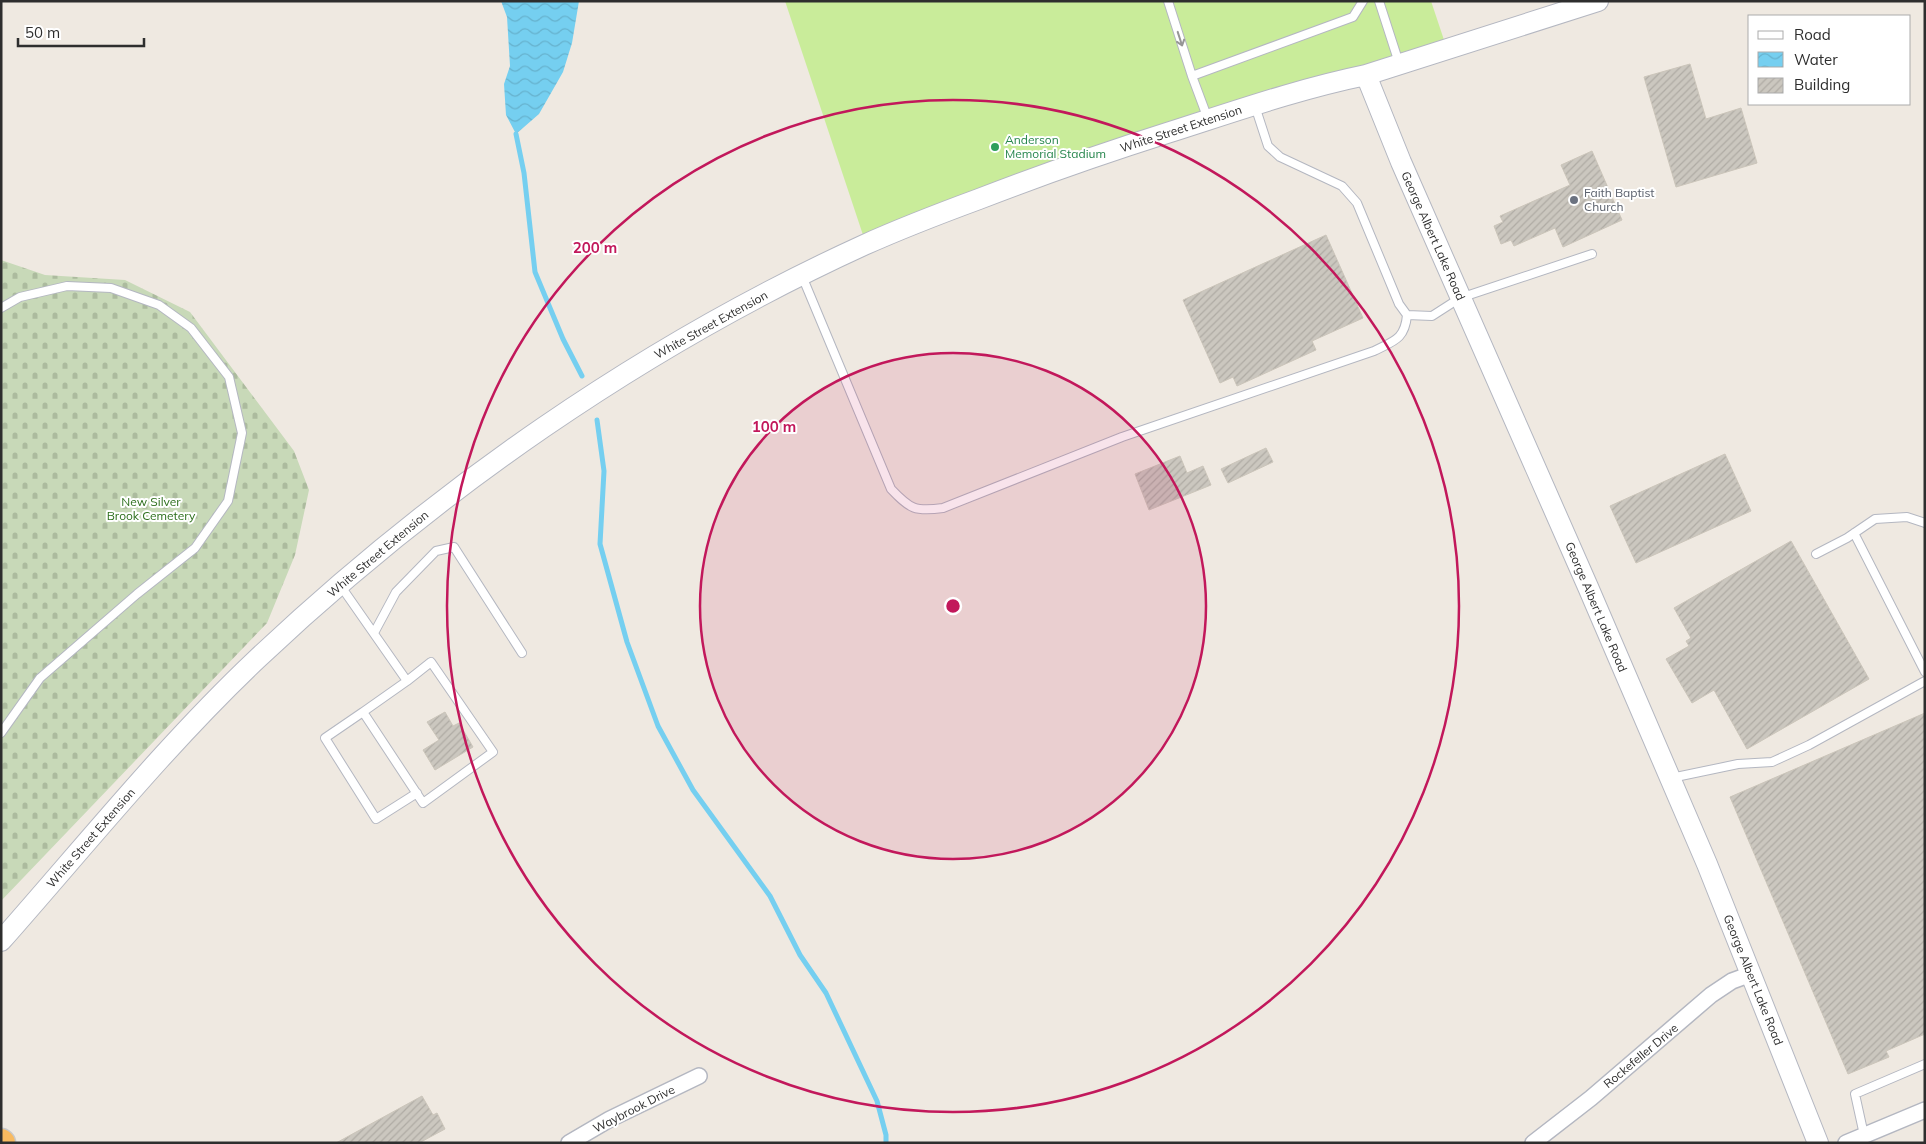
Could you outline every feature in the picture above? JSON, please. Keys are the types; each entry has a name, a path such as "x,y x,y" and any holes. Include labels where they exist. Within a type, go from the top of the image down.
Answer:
{"street":[{"name":"White Street Extension","path":"1,941 144,778 211,706 257,660 340,585 419,520 505,455 588,398 722,317 866,244 1041,175 1326,83 1366,75 1598,1"},
{"name":"George Albert Lake Road","path":"1366,75 1401,162 1707,864 1818,1143"},
{"name":"Rockefeller Drive","path":"1533,1143 1591,1098 1711,996 1732,981 1751,974"},
{"name":"Waybrook Drive","path":"569,1143 610,1120 699,1076"},
{"path":"1846,1143 1925,1110"}],"lane":[{"path":"1168,1 1208,120"},
{"path":"1192,76 1353,17 1363,1"},
{"path":"1379,1 1399,64"},
{"path":"802,276 891,488 906,505 924,511 942,508 1122,436 1374,351 1399,338 1406,327 1407,315 1399,304 1357,203 1342,186 1280,157 1268,146 1255,106"},
{"path":"1407,315 1432,316 1460,298 1592,254"},
{"path":"1,308 20,297 68,286 111,288 159,305 191,328 229,377 242,433 228,501 195,548 137,594 40,678 1,733"},
{"path":"1816,554 1876,520 1907,517 1925,523"},
{"path":"1854,533 1925,672"},
{"path":"374,634 396,592 436,551 454,547 522,653"},
{"path":"340,585 408,681"},
{"path":"364,712 424,803 493,752 431,662 408,681 325,738 376,819 417,793"},
{"path":"1670,778 1738,764 1772,762 1809,746 1925,681"},
{"path":"1864,1135 1855,1094 1925,1064"}],"green space":[{"name":"Anderson Memorial Stadium","path":"785,1 1431,1 1447,49 866,244"},
{"name":"New Silver Brook Cemetery","path":"1,260 45,275 125,280 190,312 294,451 309,490 295,555 267,623 1,901"}],"water":[{"path":"501,1 579,1 572,43 563,72 539,114 516,134 506,115 504,84 510,66 507,17"}],"building":[{"path":"1690,64 1706,119 1741,108 1757,163 1676,187 1644,77"},
{"name":"Faith Baptist Church","path":"1592,151 1622,220 1563,247 1555,228 1514,246 1511,240 1501,244 1494,226 1503,222 1500,216 1570,185 1561,165"},
{"path":"1326,235 1363,318 1312,341 1316,350 1237,386 1233,377 1220,383 1183,300"},
{"path":"1266,448 1273,462 1228,483 1221,469"},
{"path":"1725,454 1751,511 1636,563 1610,506"},
{"path":"1180,456 1187,473 1203,466 1211,485 1149,510 1135,474"},
{"path":"1791,541 1869,679 1747,749 1714,690 1692,703 1666,659 1689,646 1686,641 1691,638 1674,608"},
{"path":"445,712 453,726 459,723 473,747 435,770 423,750 439,740 427,722"},
{"path":"1925,713 1925,1034 1886,1051 1889,1057 1848,1074 1730,797"},
{"path":"422,1096 433,1115 437,1113 445,1129 419,1143 336,1143"}],"waterway":[{"path":"516,134 524,173 535,272 563,339 582,376"},
{"path":"597,420 604,471 600,544 627,642 658,726 693,790 770,896 800,955 826,993 877,1101 886,1135 886,1143"}],"place":[{"name":"Anderson Memorial Stadium","path":"995,147"},
{"name":"Faith Baptist Church","path":"1574,200"}]}
